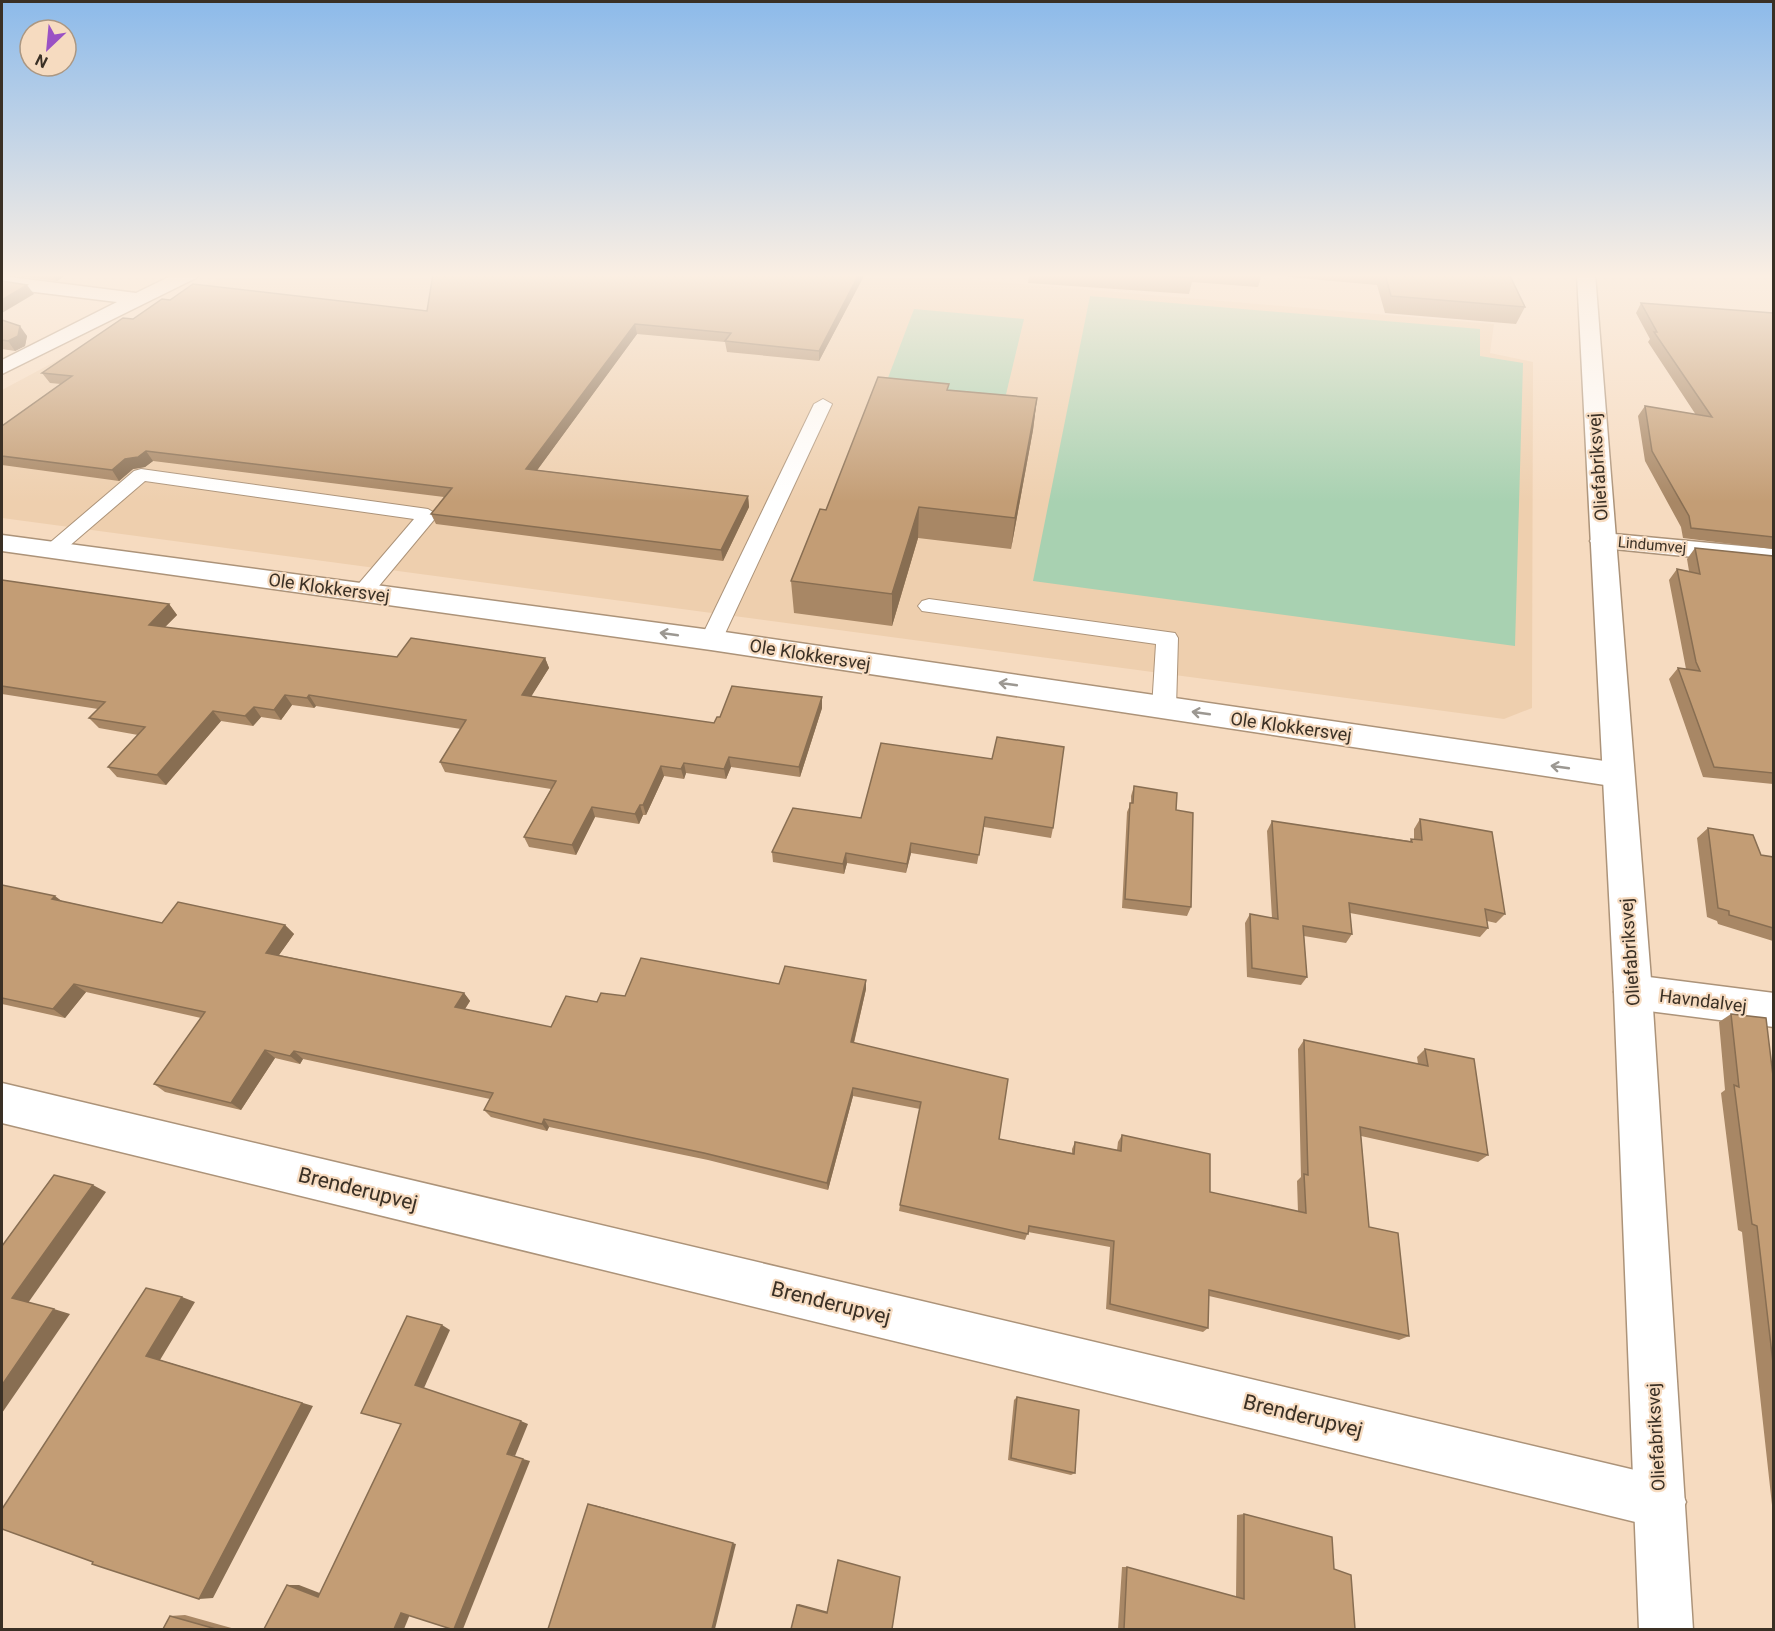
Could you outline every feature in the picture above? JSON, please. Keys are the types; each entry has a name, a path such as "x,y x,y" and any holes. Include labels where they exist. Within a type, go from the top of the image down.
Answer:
{"street":[{"path":"2,368 36,350"},
{"name":"Oliefabriksvej","path":"1591,350 1633,992 1666,1629"},
{"name":"Lindumvej","path":"1603,541 1773,557"},
{"name":"Ole Klokkersvej","path":"2,543 711,640 1618,775"},
{"name":"Havndalvej","path":"1633,992 1773,1010"},
{"name":"Brenderupvej","path":"2,1103 1660,1502"}],"lane":[{"path":"711,640 823,404"},
{"path":"53,550 141,475 428,515 362,593"},
{"path":"929,606 1167,638 1164,708"}],"shaded area":[{"path":"76,350 1490,350 1490,353 1533,362 1532,708 1504,719 2,518 2,390"}],"green space":[{"path":"898,350 1017,350 1002,411 880,399"},
{"path":"1079,350 1480,350 1480,356 1523,363 1515,646 1033,581"}],"building":[{"path":"76,350 615,350 526,469 748,496 721,550 431,514 452,488 146,451 138,457 125,459 112,470 2,456 2,426 72,376 42,373"},
{"path":"1666,350 1773,350 1773,537 1691,528 1689,516 1652,451 1645,406 1712,417"},
{"path":"878,377 949,384 947,390 1037,398 1015,518 919,507 892,594 791,581 820,509 826,510"},
{"path":"1695,548 1773,556 1773,773 1714,767 1678,668 1700,671 1696,662 1677,569 1700,574"},
{"path":"2,580 169,604 149,625 397,657 411,638 545,658 522,695 714,723 717,717 720,717 732,686 822,697 799,767 729,757 724,769 684,763 681,769 661,766 643,805 640,805 635,814 592,807 572,845 524,837 556,781 440,762 466,720 309,695 307,698 285,695 274,710 254,707 245,716 213,711 157,775 108,767 145,727 89,718 105,702 2,686"},
{"path":"997,737 1064,747 1053,828 985,817 979,855 911,843 907,864 846,853 843,864 772,852 793,808 861,818 881,743 992,759"},
{"path":"1134,786 1177,793 1176,810 1193,813 1191,907 1125,899 1130,803 1133,803"},
{"path":"1420,819 1492,832 1505,914 1485,909 1488,928 1349,903 1352,934 1303,926 1307,977 1252,968 1250,914 1278,919 1272,821 1412,842 1411,839 1422,840"},
{"path":"1708,828 1753,835 1761,855 1773,857 1773,928 1729,915 1729,911 1718,908"},
{"path":"2,885 55,896 52,899 162,923 178,902 285,925 266,953 464,993 455,1007 551,1027 566,996 597,1002 601,993 625,996 641,958 779,984 785,966 866,980 851,1042 1008,1079 999,1139 1074,1154 1075,1142 1121,1151 1122,1135 1210,1154 1210,1192 1306,1213 1304,1174 1308,1175 1304,1040 1428,1066 1425,1049 1474,1059 1488,1155 1360,1127 1369,1227 1398,1233 1409,1336 1209,1290 1208,1328 1110,1304 1114,1241 1029,1226 1028,1234 900,1205 921,1102 853,1088 827,1183 704,1153 544,1119 542,1124 484,1110 493,1093 294,1051 290,1056 265,1050 231,1103 154,1084 205,1012 74,984 53,1009 2,998"},
{"path":"1731,1014 1766,1018 1773,1076 1773,1363 1757,1226 1752,1224 1734,1085 1739,1087"},
{"path":"54,1175 93,1185 12,1298 54,1309 2,1385 2,1246"},
{"path":"146,1288 182,1297 146,1356 302,1403 199,1599 92,1564 93,1562 2,1529 2,1509"},
{"path":"407,1316 442,1325 415,1385 521,1421 507,1454 523,1459 454,1629 401,1613 394,1629 264,1629 287,1585 318,1597 401,1424 361,1413"},
{"path":"1017,1397 1079,1410 1075,1473 1011,1458"},
{"path":"588,1504 733,1543 712,1629 548,1629"},
{"path":"1244,1514 1332,1537 1334,1569 1351,1575 1355,1629 1124,1629 1127,1567 1244,1599"},
{"path":"838,1560 900,1577 892,1629 791,1629 797,1605 827,1613"},
{"path":"170,1616 216,1629 163,1629"}]}
